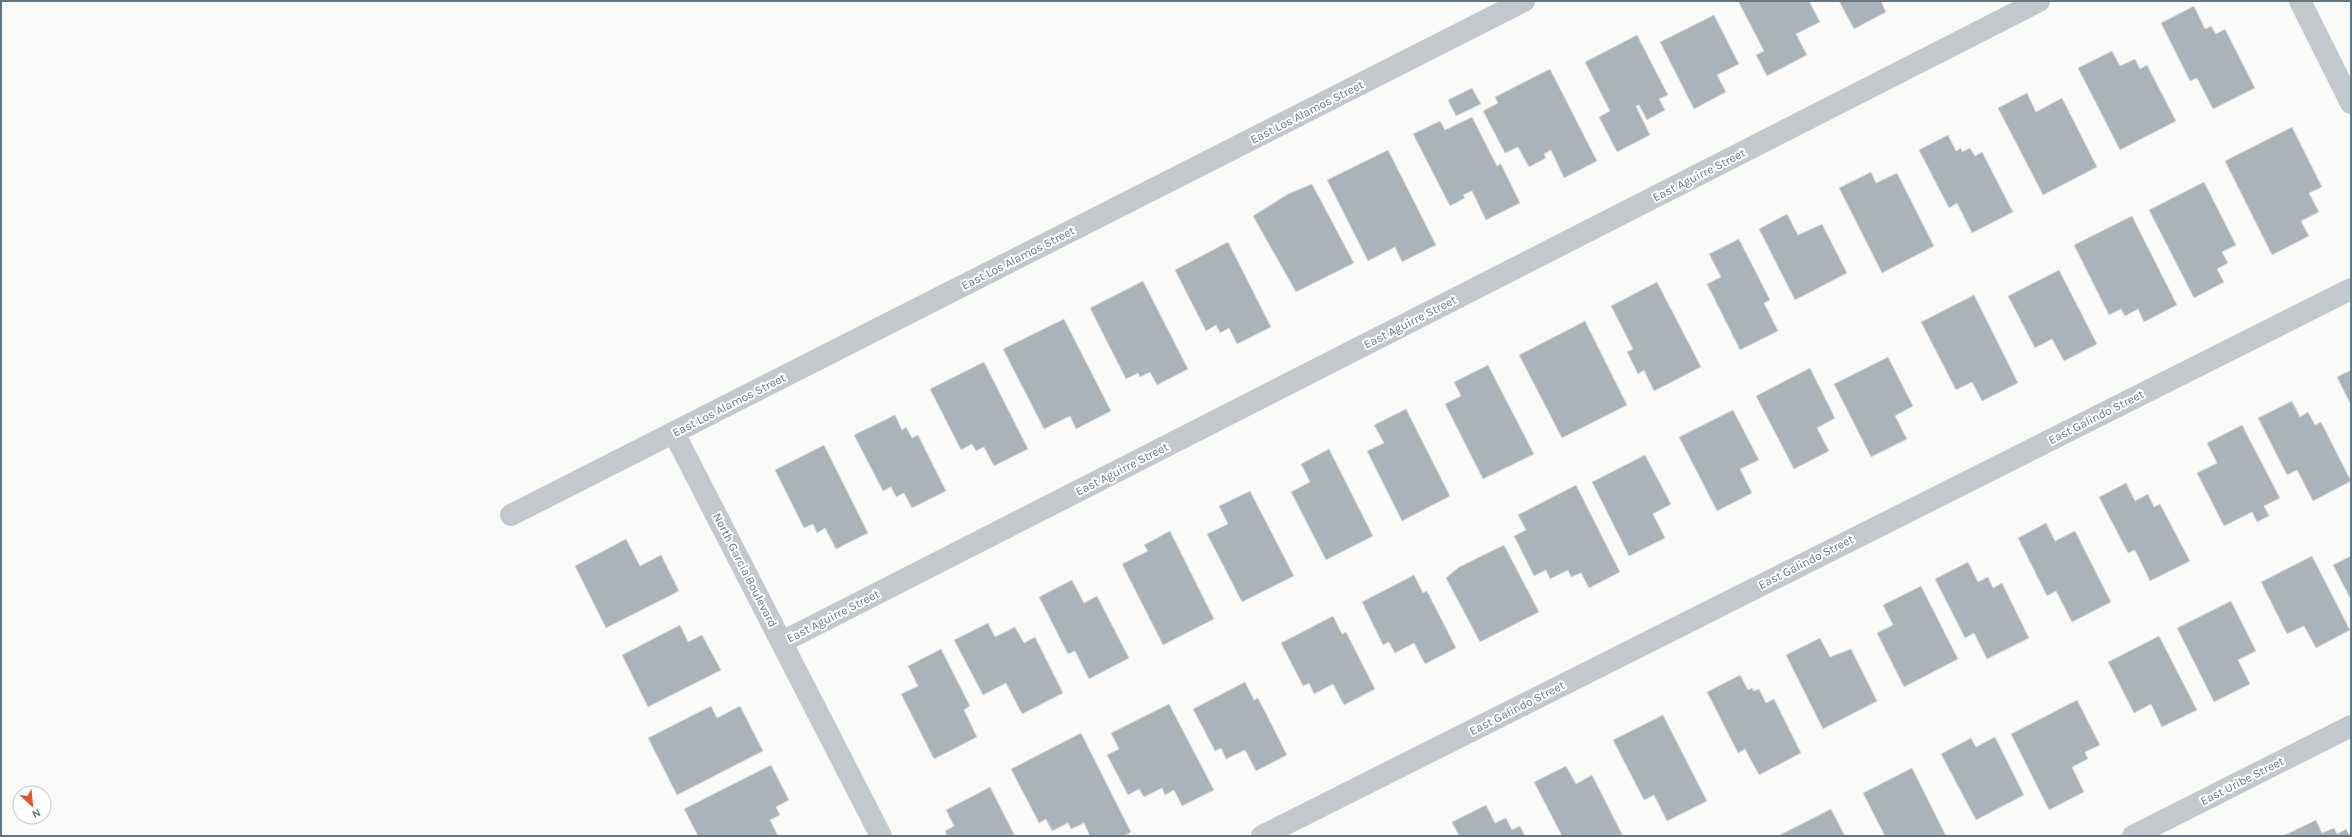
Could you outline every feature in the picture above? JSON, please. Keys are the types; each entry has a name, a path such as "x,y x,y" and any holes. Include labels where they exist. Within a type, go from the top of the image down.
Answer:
{"street":[{"name":"East Los Alamos Street","path":"511,515 1524,1"},
{"name":"East Aguirre Street","path":"782,642 2039,1"},
{"path":"2300,1 2351,103"},
{"name":"East Galindo Street","path":"1262,836 2351,288"},
{"name":"North Garcia Boulevard","path":"674,433 880,836"},
{"name":"East Uribe Street","path":"2133,836 2351,726"}],"building":[{"path":"1738,1 1809,1 1820,22 1796,34 1807,55 1767,76 1756,55 1764,51"},
{"path":"1839,1 1881,1 1886,12 1854,29"},
{"path":"2194,6 2205,29 2211,26 2216,34 2225,29 2255,88 2213,109 2197,78 2190,81 2161,23"},
{"path":"1714,15 1739,64 1717,75 1726,92 1694,109 1660,42"},
{"path":"1637,35 1668,95 1659,99 1665,110 1647,120 1639,105 1636,106 1650,135 1617,152 1599,117 1610,111 1585,62"},
{"path":"2112,51 2120,66 2135,59 2140,69 2147,65 2176,121 2120,150 2078,68"},
{"path":"1550,69 1597,161 1564,178 1551,150 1544,154 1546,158 1529,167 1518,147 1505,153 1483,111 1498,103 1495,97"},
{"path":"1472,88 1481,104 1456,116 1448,100"},
{"path":"2027,93 2036,112 2062,98 2097,167 2043,195 1998,108"},
{"path":"1472,117 1497,166 1501,164 1520,203 1486,220 1472,191 1463,195 1465,198 1450,206 1413,134 1440,121 1445,130"},
{"path":"2292,127 2322,187 2309,193 2319,212 2301,221 2309,236 2272,255 2225,161"},
{"path":"1948,135 1956,151 1961,148 1962,152 1970,148 1975,156 1982,152 2013,212 1972,233 1957,203 1949,208 1919,150"},
{"path":"1388,150 1436,245 1402,262 1395,247 1368,261 1327,180"},
{"path":"1871,172 1876,183 1897,173 1934,246 1882,273 1839,188"},
{"path":"2204,182 2236,245 2222,252 2228,263 2217,269 2224,282 2194,298 2149,210"},
{"path":"1312,184 1354,263 1296,292 1253,216 1288,194"},
{"path":"1787,214 1798,235 1822,224 1847,273 1795,300 1759,229"},
{"path":"2132,216 2177,305 2144,322 2138,309 2125,316 2121,309 2109,315 2074,245"},
{"path":"1739,239 1770,300 1764,303 1778,331 1740,350 1707,284 1721,277 1709,254"},
{"path":"1228,242 1271,327 1237,344 1229,328 1220,333 1216,325 1206,331 1175,270"},
{"path":"2059,270 2097,344 2064,361 2052,339 2035,348 2008,296"},
{"path":"1143,281 1188,369 1157,385 1150,372 1140,377 1138,373 1126,379 1090,308"},
{"path":"1657,282 1701,367 1654,391 1644,370 1638,374 1627,352 1633,349 1611,306"},
{"path":"1974,295 2018,383 1982,401 1972,382 1956,390 1921,322"},
{"path":"1064,319 1111,411 1076,429 1070,416 1044,429 1003,349"},
{"path":"1585,321 1627,405 1562,438 1519,355"},
{"path":"1888,357 1913,406 1895,416 1907,439 1871,457 1834,384"},
{"path":"984,362 1028,449 994,466 984,447 976,451 972,444 961,450 930,389"},
{"path":"1488,365 1534,454 1483,479 1445,404 1461,396 1454,382"},
{"path":"1810,368 1835,418 1817,428 1829,451 1794,469 1756,396"},
{"path":"2351,370 2351,405 2337,377"},
{"path":"2292,401 2300,417 2308,412 2315,425 2321,422 2351,481 2313,501 2297,470 2287,475 2258,418"},
{"path":"1406,409 1450,496 1402,521 1367,451 1384,443 1374,425"},
{"path":"1733,410 1759,460 1740,469 1752,493 1717,511 1679,437"},
{"path":"895,415 902,430 906,427 912,438 918,435 946,491 912,508 904,493 896,497 891,487 883,491 854,435"},
{"path":"2242,425 2280,498 2264,506 2269,516 2257,522 2252,512 2224,526 2197,473 2217,463 2207,443"},
{"path":"824,445 868,533 836,549 825,528 817,533 813,524 804,528 775,470"},
{"path":"1329,449 1373,536 1326,560 1291,492 1310,482 1301,464"},
{"path":"1645,455 1671,504 1653,514 1665,538 1629,556 1592,482"},
{"path":"2126,483 2135,501 2148,494 2154,507 2160,504 2190,561 2150,581 2135,550 2128,553 2099,497"},
{"path":"1576,485 1620,572 1589,588 1581,573 1571,577 1568,570 1550,579 1546,570 1534,576 1514,536 1526,530 1518,515"},
{"path":"1250,491 1294,576 1242,602 1207,534 1228,524 1219,506"},
{"path":"2046,523 2055,541 2075,531 2111,602 2072,622 2056,591 2047,596 2018,538"},
{"path":"1170,531 1214,619 1163,645 1122,564 1148,551 1144,545"},
{"path":"626,539 640,566 661,555 679,591 606,628 575,566"},
{"path":"1504,545 1539,612 1480,642 1446,578 1459,567"},
{"path":"2312,556 2350,630 2316,648 2304,626 2287,634 2261,582"},
{"path":"2351,556 2351,600 2333,565"},
{"path":"1968,562 1978,582 1988,577 1993,588 2002,583 2029,638 1987,659 1974,633 1965,638 1935,579"},
{"path":"1414,575 1423,593 1427,591 1456,648 1425,664 1414,643 1395,653 1389,642 1383,645 1362,602"},
{"path":"1072,580 1084,603 1097,596 1129,658 1089,679 1075,651 1068,654 1039,597"},
{"path":"1921,586 1958,659 1904,687 1877,633 1893,625 1883,605"},
{"path":"2231,601 2256,651 2238,660 2250,684 2214,702 2177,628"},
{"path":"1333,616 1342,634 1346,632 1375,689 1344,705 1333,684 1314,694 1309,683 1303,686 1281,643"},
{"path":"988,623 995,637 1015,627 1024,643 1035,637 1063,693 1022,714 1006,683 983,695 954,640"},
{"path":"680,625 688,642 702,635 721,670 648,707 622,655"},
{"path":"2159,636 2197,710 2162,727 2151,704 2134,713 2108,662"},
{"path":"1820,638 1830,657 1851,649 1877,701 1823,729 1786,655"},
{"path":"941,649 970,706 964,710 977,737 934,759 901,694 918,686 908,666"},
{"path":"1740,675 1748,690 1752,688 1754,691 1759,689 1766,703 1774,699 1801,753 1759,775 1745,749 1738,753 1707,692"},
{"path":"1245,682 1254,700 1258,698 1287,755 1256,771 1245,750 1226,759 1221,748 1215,751 1193,709"},
{"path":"2077,700 2100,745 2085,752 2088,759 2072,767 2084,792 2049,810 2011,734"},
{"path":"1169,704 1214,790 1182,806 1174,790 1165,795 1162,788 1144,797 1139,789 1128,795 1107,755 1119,749 1111,733"},
{"path":"711,706 717,718 740,706 763,751 677,795 648,738"},
{"path":"1663,715 1707,801 1667,821 1654,795 1644,800 1613,740"},
{"path":"1081,733 1131,832 1124,836 1090,836 1084,823 1071,829 1068,823 1052,831 1046,819 1039,823 1011,769"},
{"path":"1995,737 2024,795 1976,820 1941,754 1971,738 1976,747"},
{"path":"771,765 789,800 776,807 780,815 770,820 778,836 698,836 684,809"},
{"path":"1566,766 1576,784 1592,775 1623,836 1562,836 1534,782"},
{"path":"1912,768 1946,836 1885,836 1863,793"},
{"path":"990,787 1015,836 947,836 945,831 954,826 946,810"},
{"path":"1486,805 1495,823 1506,818 1512,830 1520,826 1525,836 1459,836 1452,822"},
{"path":"1831,809 1845,836 1778,836"},
{"path":"2316,820 2322,833 2334,828 2337,834 2346,829 2350,836 2283,836"}]}
